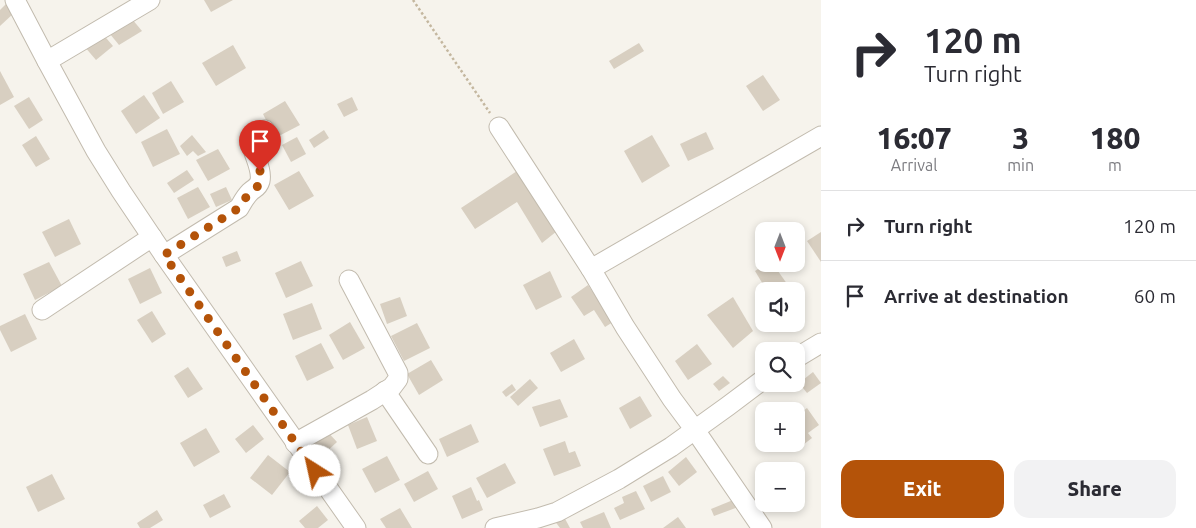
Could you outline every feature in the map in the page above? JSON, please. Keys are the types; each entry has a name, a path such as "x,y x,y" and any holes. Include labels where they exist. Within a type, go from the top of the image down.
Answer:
{"street":[{"path":"15,0 96,151 164,255 356,528"},
{"path":"47,61 150,0"},
{"path":"499,127 672,399 762,528"},
{"path":"164,255 239,208 250,192 258,186 260,171 252,148 252,141 265,130"},
{"path":"591,269 821,136"},
{"path":"42,310 152,237"},
{"path":"295,443 372,400 392,387 398,379 398,373 349,280"},
{"path":"805,353 821,344"},
{"path":"495,528 557,512 619,478 671,447 755,385"},
{"path":"385,391 428,454"}],"path":[{"path":"413,0 499,127"}],"building":[{"path":"204,0 233,0 211,12"},
{"path":"6,4 14,13 0,26 0,10"},
{"path":"132,19 142,31 119,45 110,34"},
{"path":"101,32 113,46 96,60 84,46"},
{"path":"639,43 644,51 614,69 609,61"},
{"path":"233,45 246,68 216,86 202,63"},
{"path":"0,71 14,97 0,105"},
{"path":"763,75 780,100 763,111 746,86"},
{"path":"171,81 184,102 163,114 152,93"},
{"path":"144,95 160,118 136,134 121,111"},
{"path":"29,97 43,120 29,129 14,106"},
{"path":"352,97 358,110 344,117 337,104"},
{"path":"285,101 300,125 275,138 263,114"},
{"path":"167,129 180,154 153,167 141,142"},
{"path":"324,130 329,138 314,148 309,140"},
{"path":"706,132 714,149 688,161 680,144"},
{"path":"192,135 206,152 198,156 193,151 187,156 180,146"},
{"path":"652,135 670,166 642,183 624,151"},
{"path":"36,136 50,159 36,167 22,145"},
{"path":"297,137 306,154 291,162 282,145"},
{"path":"218,149 230,169 208,181 196,160"},
{"path":"187,170 194,180 174,193 167,183"},
{"path":"299,171 314,196 289,210 274,185"},
{"path":"517,171 557,231 542,243 517,202 475,229 461,208"},
{"path":"198,187 210,207 188,219 177,198"},
{"path":"226,187 232,200 216,207 210,194"},
{"path":"69,219 81,244 55,257 42,232"},
{"path":"821,232 821,262 807,241"},
{"path":"237,251 241,261 226,267 222,257"},
{"path":"301,261 313,286 286,298 275,273"},
{"path":"49,262 62,286 35,300 23,274"},
{"path":"150,268 162,293 140,304 128,279"},
{"path":"550,271 562,297 536,310 523,285"},
{"path":"756,272 779,272 786,282 762,282"},
{"path":"588,285 613,322 605,327 594,310 584,316 571,297"},
{"path":"400,297 407,316 387,324 380,304"},
{"path":"733,297 753,331 733,348 707,315"},
{"path":"312,303 322,329 293,340 283,314"},
{"path":"152,311 166,334 152,343 137,320"},
{"path":"25,314 37,339 11,352 0,330 0,326"},
{"path":"350,322 365,348 343,360 329,335"},
{"path":"417,323 430,348 404,361 391,336"},
{"path":"574,339 585,359 561,372 550,353"},
{"path":"321,343 334,368 307,381 295,356"},
{"path":"697,344 712,364 688,380 675,361"},
{"path":"431,360 443,380 419,395 407,374"},
{"path":"188,367 203,389 188,398 174,376"},
{"path":"813,372 821,383 807,393 805,390 805,378"},
{"path":"723,376 730,383 719,391 713,384"},
{"path":"530,379 538,388 518,406 510,397"},
{"path":"512,384 516,390 506,397 502,392"},
{"path":"640,396 652,416 630,429 619,408"},
{"path":"560,399 568,417 540,427 532,407"},
{"path":"807,408 819,425 808,433 812,438 805,443 805,409"},
{"path":"367,417 377,441 357,449 348,425"},
{"path":"471,424 479,442 447,457 439,439"},
{"path":"253,425 264,439 246,453 235,439"},
{"path":"206,428 220,452 194,467 180,443"},
{"path":"325,429 337,442 324,454 312,441"},
{"path":"565,441 569,453 575,451 581,466 554,476 543,449"},
{"path":"268,455 290,472 272,495 250,478"},
{"path":"387,456 400,480 375,493 362,469"},
{"path":"686,457 697,472 679,486 668,472"},
{"path":"505,463 516,483 487,498 476,478"},
{"path":"428,471 438,489 414,502 404,484"},
{"path":"52,474 65,499 38,512 26,487"},
{"path":"663,476 671,492 651,502 643,486"},
{"path":"471,487 483,510 462,519 452,496"},
{"path":"636,491 645,509 620,520 614,508 624,503 622,497"},
{"path":"224,494 231,507 210,518 203,505"},
{"path":"738,498 741,506 714,516 711,509"},
{"path":"317,506 328,520 318,528 305,528 299,521"},
{"path":"400,508 412,528 386,528 380,519"},
{"path":"157,510 163,520 150,528 140,528 137,523"},
{"path":"604,512 611,528 583,528 580,522"},
{"path":"563,515 570,528 560,528 554,520"},
{"path":"678,517 686,528 663,528"}],"route":[{"path":"260,171 258,186 250,192 239,208 164,255 315,471"}]}
